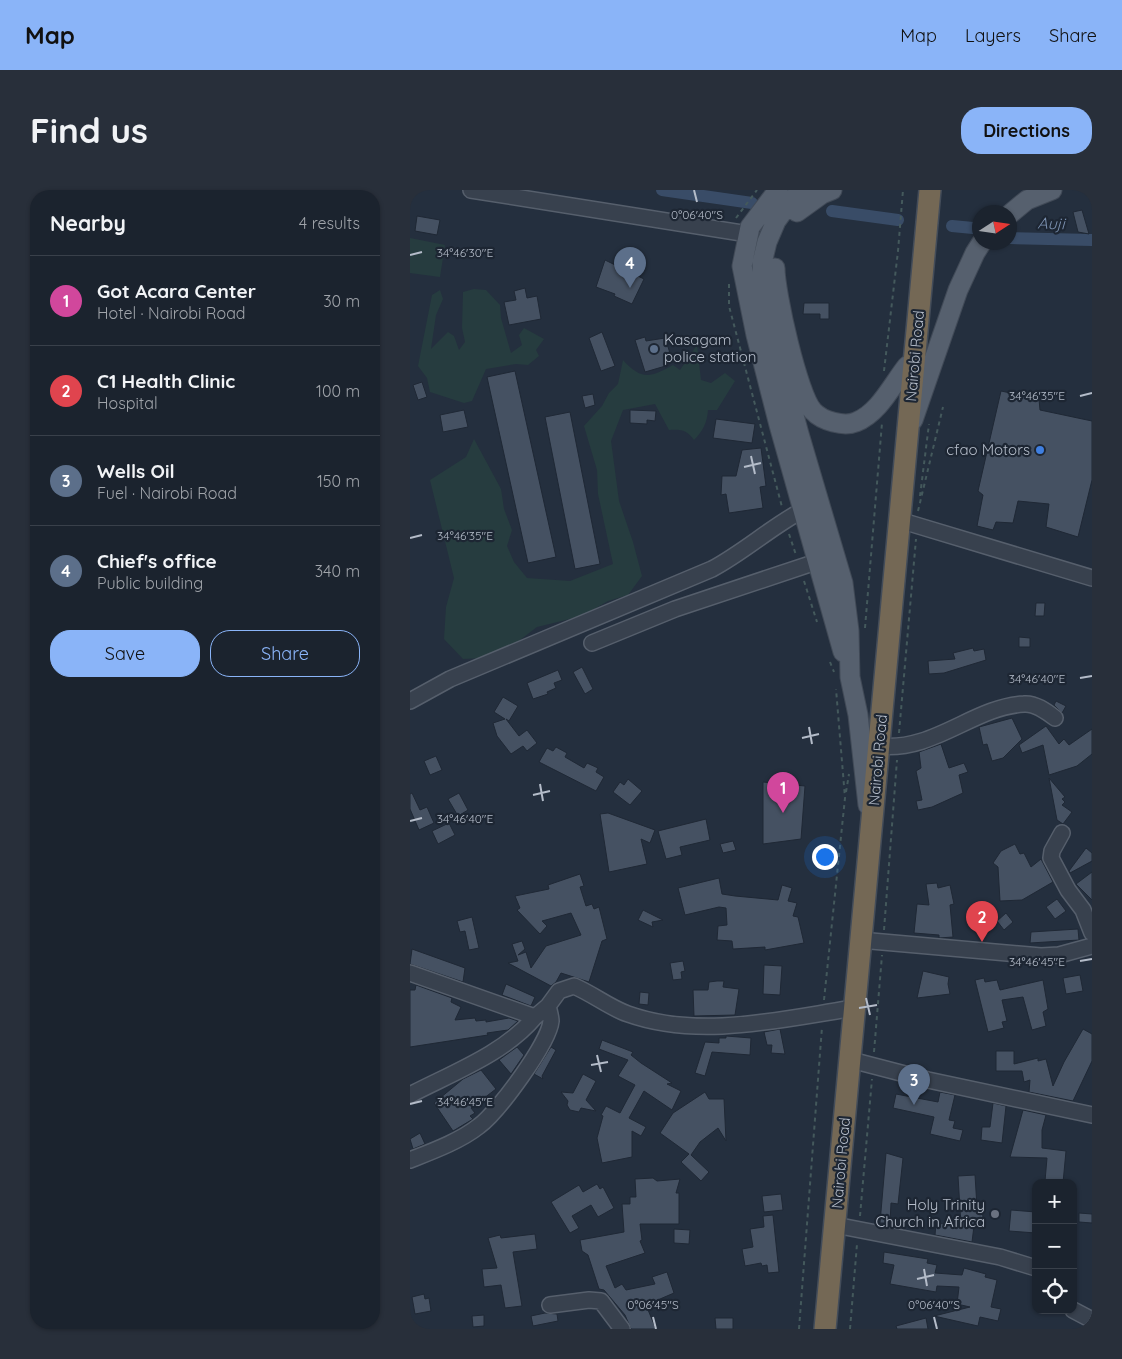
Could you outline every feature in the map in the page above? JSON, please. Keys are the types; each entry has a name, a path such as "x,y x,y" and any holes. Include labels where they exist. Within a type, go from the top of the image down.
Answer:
{"highway":[{"name":"Nairobi Road","path":"819,1329 868,809 874,709 923,190"},
{"name":"Nairobi Road","path":"825,1329 860,940 889,747 908,523 908,434 930,190"}],"main road":[{"path":"778,190 750,227 738,228 742,266 774,407 803,510 808,565 840,679 858,715 868,809"},
{"path":"807,190 792,199 776,221 766,242 762,263 766,312 799,434 843,583 849,631 840,679"},
{"path":"832,190 822,194 796,213 782,232 776,251 776,287 806,400 814,412 841,424 855,423 869,415 907,366"},
{"path":"1017,208 1027,200 1052,190"},
{"path":"908,434 958,290 977,250"}],"street":[{"path":"471,190 738,228"},
{"path":"410,701 450,679 712,569 726,562 784,520 803,510"},
{"path":"908,523 1092,578"},
{"path":"592,643 674,609 808,565"},
{"path":"889,747 942,735 986,714 1024,704 1036,706 1055,718"},
{"path":"1062,832 1052,851 1051,858 1068,890 1083,910 1092,934"},
{"path":"860,940 1041,956 1059,955 1092,946"},
{"path":"410,973 535,1017"},
{"path":"410,1095 486,1056 507,1042 548,1006 559,991 567,986 574,986 627,1014 672,1024 744,1025 848,1009"},
{"path":"410,1160 472,1131 493,1113 534,1057 546,1034 551,1021 548,1006"},
{"path":"850,1060 928,1080 1092,1115"},
{"path":"835,1225 1000,1257 1032,1267"},
{"path":"550,1305 589,1300 601,1301 622,1329"},
{"path":"1077,1312 1092,1320"}],"path":[{"path":"738,228 749,198 756,190"},
{"path":"884,371 903,190"},
{"path":"730,278 729,306 784,520 808,565 820,630"},
{"path":"864,636 881,440 882,400"},
{"path":"850,1329 883,943 889,747 908,523 919,504 943,407"},
{"path":"829,657 840,679 845,796"},
{"path":"799,1329 823,1012 849,769"}],"green space":[{"path":"410,238 445,245 440,277 410,273"},
{"path":"474,289 486,290 500,305 501,318 511,353 522,345 519,335 524,328 544,339 536,350 539,356 528,365 516,364 486,369 472,401 464,403 430,392 427,378 418,366 432,295 440,290 443,299 436,315 431,349 448,332 454,336 459,350 465,342 462,328 463,292"},
{"path":"697,345 701,380 711,383 725,373 735,381 717,410 708,410 706,423 697,437 694,440 683,431 669,430 655,404 623,410 611,441 619,501 642,576 628,595 608,601 582,616 537,627 516,643 483,658 463,659 444,639 446,607 454,578 430,480 466,457 474,439 501,489 504,509 512,530 507,546 514,562 527,578 570,581 613,564 598,494 597,470 584,426 618,384 623,360 635,371 646,375 658,373 673,365 680,370"}],"building":[{"path":"1082,210 1089,234 1078,232 1073,212"},
{"path":"417,216 440,220 437,235 415,231"},
{"path":"605,260 644,279 632,304 614,296 615,294 596,287"},
{"path":"525,288 527,298 537,296 541,319 509,325 504,302 516,300 514,291"},
{"path":"804,303 829,303 829,319 820,319 820,314 803,314"},
{"path":"602,332 615,366 601,371 589,338"},
{"path":"645,337 646,341 665,338 671,356 667,357 669,365 645,372 635,340"},
{"path":"515,371 556,557 528,563 487,377"},
{"path":"422,382 427,397 418,400 413,385"},
{"name":"cfao Motors","path":"1001,391 1039,399 1040,410 1092,421 1092,480 1078,537 1046,527 1049,504 1018,501 1013,523 996,522 993,530 977,526 983,495 978,491"},
{"path":"593,394 595,405 585,408 582,396"},
{"path":"464,410 468,427 443,432 440,415"},
{"path":"630,410 656,411 655,421 647,420 647,424 630,423"},
{"path":"570,412 600,564 575,569 545,417"},
{"path":"716,419 755,424 752,443 713,438"},
{"path":"761,448 766,486 760,487 763,508 729,513 726,494 721,495 722,476 736,476 742,450"},
{"path":"1036,603 1045,603 1044,616 1035,616"},
{"path":"1019,637 1030,638 1030,647 1019,647"},
{"path":"973,648 974,651 984,649 986,660 944,673 929,674 928,661 955,659 953,653"},
{"path":"582,667 593,689 585,694 573,672"},
{"path":"558,670 562,680 554,683 556,688 547,692 548,694 533,699 527,683"},
{"path":"503,697 518,706 509,721 506,719 519,736 527,730 537,743 527,751 523,746 511,754 497,736 493,723 505,719 494,712"},
{"path":"1056,701 1066,706 1062,713 1054,705"},
{"path":"1012,718 1022,739 1003,758 992,761 987,744 983,745 979,727"},
{"path":"1046,726 1059,744 1064,739 1069,745 1092,729 1092,754 1077,766 1049,775 1043,745 1022,753 1019,745"},
{"path":"941,744 949,768 964,763 968,772 959,775 963,793 932,807 918,810 916,801 922,800 916,771 921,768 919,752"},
{"path":"556,747 567,753 565,757 584,768 587,763 598,768 596,772 604,777 596,791 539,762 547,748 553,751"},
{"path":"436,756 442,770 430,775 424,761"},
{"path":"1049,778 1065,797 1062,799 1065,802 1062,805 1072,812 1063,824 1057,820"},
{"path":"628,779 642,791 630,805 613,792 620,782 624,785"},
{"path":"763,782 805,786 801,839 763,844"},
{"path":"412,793 420,810 427,807 434,823 419,830 410,809 410,794"},
{"path":"459,793 468,810 458,816 448,799"},
{"path":"608,813 655,830 650,843 641,839 647,864 609,872 600,814"},
{"path":"706,819 710,840 680,847 682,855 666,859 658,831"},
{"path":"449,823 455,835 438,844 432,831"},
{"path":"733,841 736,850 723,853 720,844"},
{"path":"1015,844 1020,854 1024,853 1031,867 1041,859 1053,882 1022,900 1000,901 998,867 993,863 1001,851"},
{"path":"1086,848 1092,853 1092,861 1070,873 1069,871"},
{"path":"1092,872 1092,900 1076,884"},
{"path":"580,874 584,886 580,887 586,906 592,904 594,909 599,907 607,939 602,941 589,982 561,973 556,982 551,986 508,963 518,961 512,944 522,941 525,949 518,955 526,952 531,968 546,946 581,935 571,913 542,921 547,926 540,934 517,910 520,908 515,896 549,889 548,885"},
{"path":"719,878 722,894 735,896 778,900 782,885 792,888 788,901 797,903 793,916 798,917 804,943 765,950 765,947 733,949 732,941 717,940 718,926 727,925 726,908 719,907 685,915 678,888"},
{"path":"937,883 938,888 950,885 954,904 950,905 953,937 939,938 939,935 914,933 917,904 929,905 926,884"},
{"path":"1057,899 1066,911 1055,919 1046,907"},
{"path":"643,910 663,920 652,922 653,927 638,920"},
{"path":"1006,913 1013,922 1004,930 997,921"},
{"path":"472,917 479,948 469,950 465,931 460,932 457,921"},
{"path":"1078,929 1079,940 1030,943 1031,932"},
{"path":"412,949 465,968 463,982 410,964"},
{"path":"683,961 685,971 681,972 682,979 673,980 670,963"},
{"path":"764,965 782,966 780,995 763,994"},
{"path":"923,971 949,977 950,994 917,998"},
{"path":"1080,975 1083,991 1066,994 1063,978"},
{"path":"984,978 985,982 997,980 1000,990 1043,980 1048,1009 1043,1012 1046,1026 1032,1030 1023,997 1002,1000 1007,1021 1002,1022 1004,1028 988,1032 975,980"},
{"path":"724,981 723,987 739,989 735,1015 694,1016 693,990 708,990 709,982"},
{"path":"506,984 535,997 531,1006 502,995"},
{"path":"416,985 452,998 451,1002 461,1007 455,1020 475,1018 476,1021 486,1020 486,1022 509,1018 518,1021 508,1030 487,1033 488,1035 410,1047 410,990 415,990"},
{"path":"640,992 649,993 648,1005 639,1004"},
{"path":"780,1029 785,1054 771,1053 772,1045 767,1045 764,1032"},
{"path":"1083,1029 1092,1034 1092,1061 1073,1101 1029,1092 1030,1080 1024,1082 1022,1071 996,1071 996,1051 1014,1051 1014,1064 1038,1058 1038,1061 1046,1059 1053,1086"},
{"path":"726,1036 751,1038 750,1055 712,1052 705,1076 695,1073 705,1042 719,1043 719,1038 726,1038"},
{"path":"602,1040 633,1052 631,1055 672,1083 667,1084 681,1091 672,1110 644,1091 629,1118 646,1127 641,1136 632,1131 632,1157 602,1163 597,1138 603,1116 601,1115 606,1106 620,1113 635,1085 618,1076 628,1060 599,1049"},
{"path":"517,1047 524,1055 511,1074 499,1060"},
{"path":"551,1047 556,1050 542,1076 543,1079 534,1074"},
{"path":"481,1070 496,1089 471,1108 475,1113 470,1116 473,1119 453,1131 434,1103 463,1079"},
{"path":"583,1074 596,1081 586,1100 596,1111 581,1108 579,1112 570,1110 567,1105 568,1101 561,1092 573,1093"},
{"path":"705,1092 709,1099 724,1099 726,1141 718,1128 700,1142 691,1155 709,1172 701,1181 681,1162 689,1154 660,1133 673,1113"},
{"path":"940,1092 955,1095 949,1120 955,1121 953,1128 963,1130 960,1141 930,1134 934,1117 893,1108 896,1094 938,1102"},
{"path":"993,1103 1006,1106 1002,1143 981,1140 982,1127 990,1127"},
{"path":"1023,1110 1046,1115 1042,1130 1042,1148 1066,1151 1063,1179 1045,1179 1047,1158 1010,1157"},
{"path":"420,1133 425,1144 413,1149 410,1139"},
{"path":"886,1153 903,1158 898,1204 891,1203 890,1223 880,1223"},
{"path":"975,1175 977,1207 982,1207 983,1218 975,1218 972,1242 935,1235 936,1223 961,1226 958,1176"},
{"path":"653,1178 657,1181 680,1179 676,1193 679,1193 679,1224 640,1224 642,1240 640,1241 645,1253 606,1266 615,1288 622,1284 626,1290 655,1284 652,1277 667,1272 674,1293 646,1305 656,1329 631,1329 625,1315 604,1290 599,1289 588,1255 582,1251 580,1240 624,1232 622,1204 630,1204 630,1197 636,1197 635,1179"},
{"path":"597,1184 600,1189 603,1187 614,1208 598,1217 591,1205 572,1216 579,1228 570,1233 551,1202 579,1185 583,1192"},
{"path":"781,1194 783,1210 764,1212 762,1196"},
{"path":"1011,1210 1032,1212 1032,1233 1009,1231"},
{"path":"1079,1213 1092,1214 1092,1223 1079,1222"},
{"path":"773,1215 779,1272 768,1273 767,1265 762,1266 761,1263 745,1266 742,1249 753,1247 750,1229 764,1227 763,1216"},
{"path":"674,1229 690,1230 689,1244 674,1243"},
{"path":"535,1234 537,1249 513,1252 522,1306 505,1308 501,1285 484,1287 482,1269 497,1268 488,1238 500,1235 501,1238"},
{"path":"884,1252 928,1259 927,1263 937,1265 935,1273 962,1275 964,1268 986,1274 985,1277 997,1280 991,1307 1001,1309 998,1321 980,1317 978,1326 934,1316 970,1307 957,1304 959,1287 937,1286 936,1292 890,1284 894,1265 883,1263"},
{"path":"424,1294 425,1299 429,1298 431,1311 415,1314 412,1297"},
{"path":"545,1313 557,1314 558,1321 533,1326 531,1316"},
{"path":"484,1315 484,1326 473,1327 472,1316"},
{"path":"715,1318 733,1318 733,1329 716,1329"},
{"path":"926,1318 928,1329 897,1329 896,1326"}],"waterway":[{"name":"Auji","path":"662,190 752,203"},
{"path":"832,211 898,220"},
{"path":"952,226 972,228"},
{"name":"Auji","path":"1017,238 1092,240"}],"place":[{"name":"Chief's office","path":"630,288"},
{"name":"Kasagam police station","path":"654,349"},
{"name":"cfao Motors","path":"1040,450"},
{"name":"Got Acara Center","path":"783,813"},
{"name":"C1 Health Clinic","path":"982,942"},
{"name":"Wells Oil","path":"914,1105"},
{"name":"Holy Trinity Church in Africa","path":"995,1214"}]}
